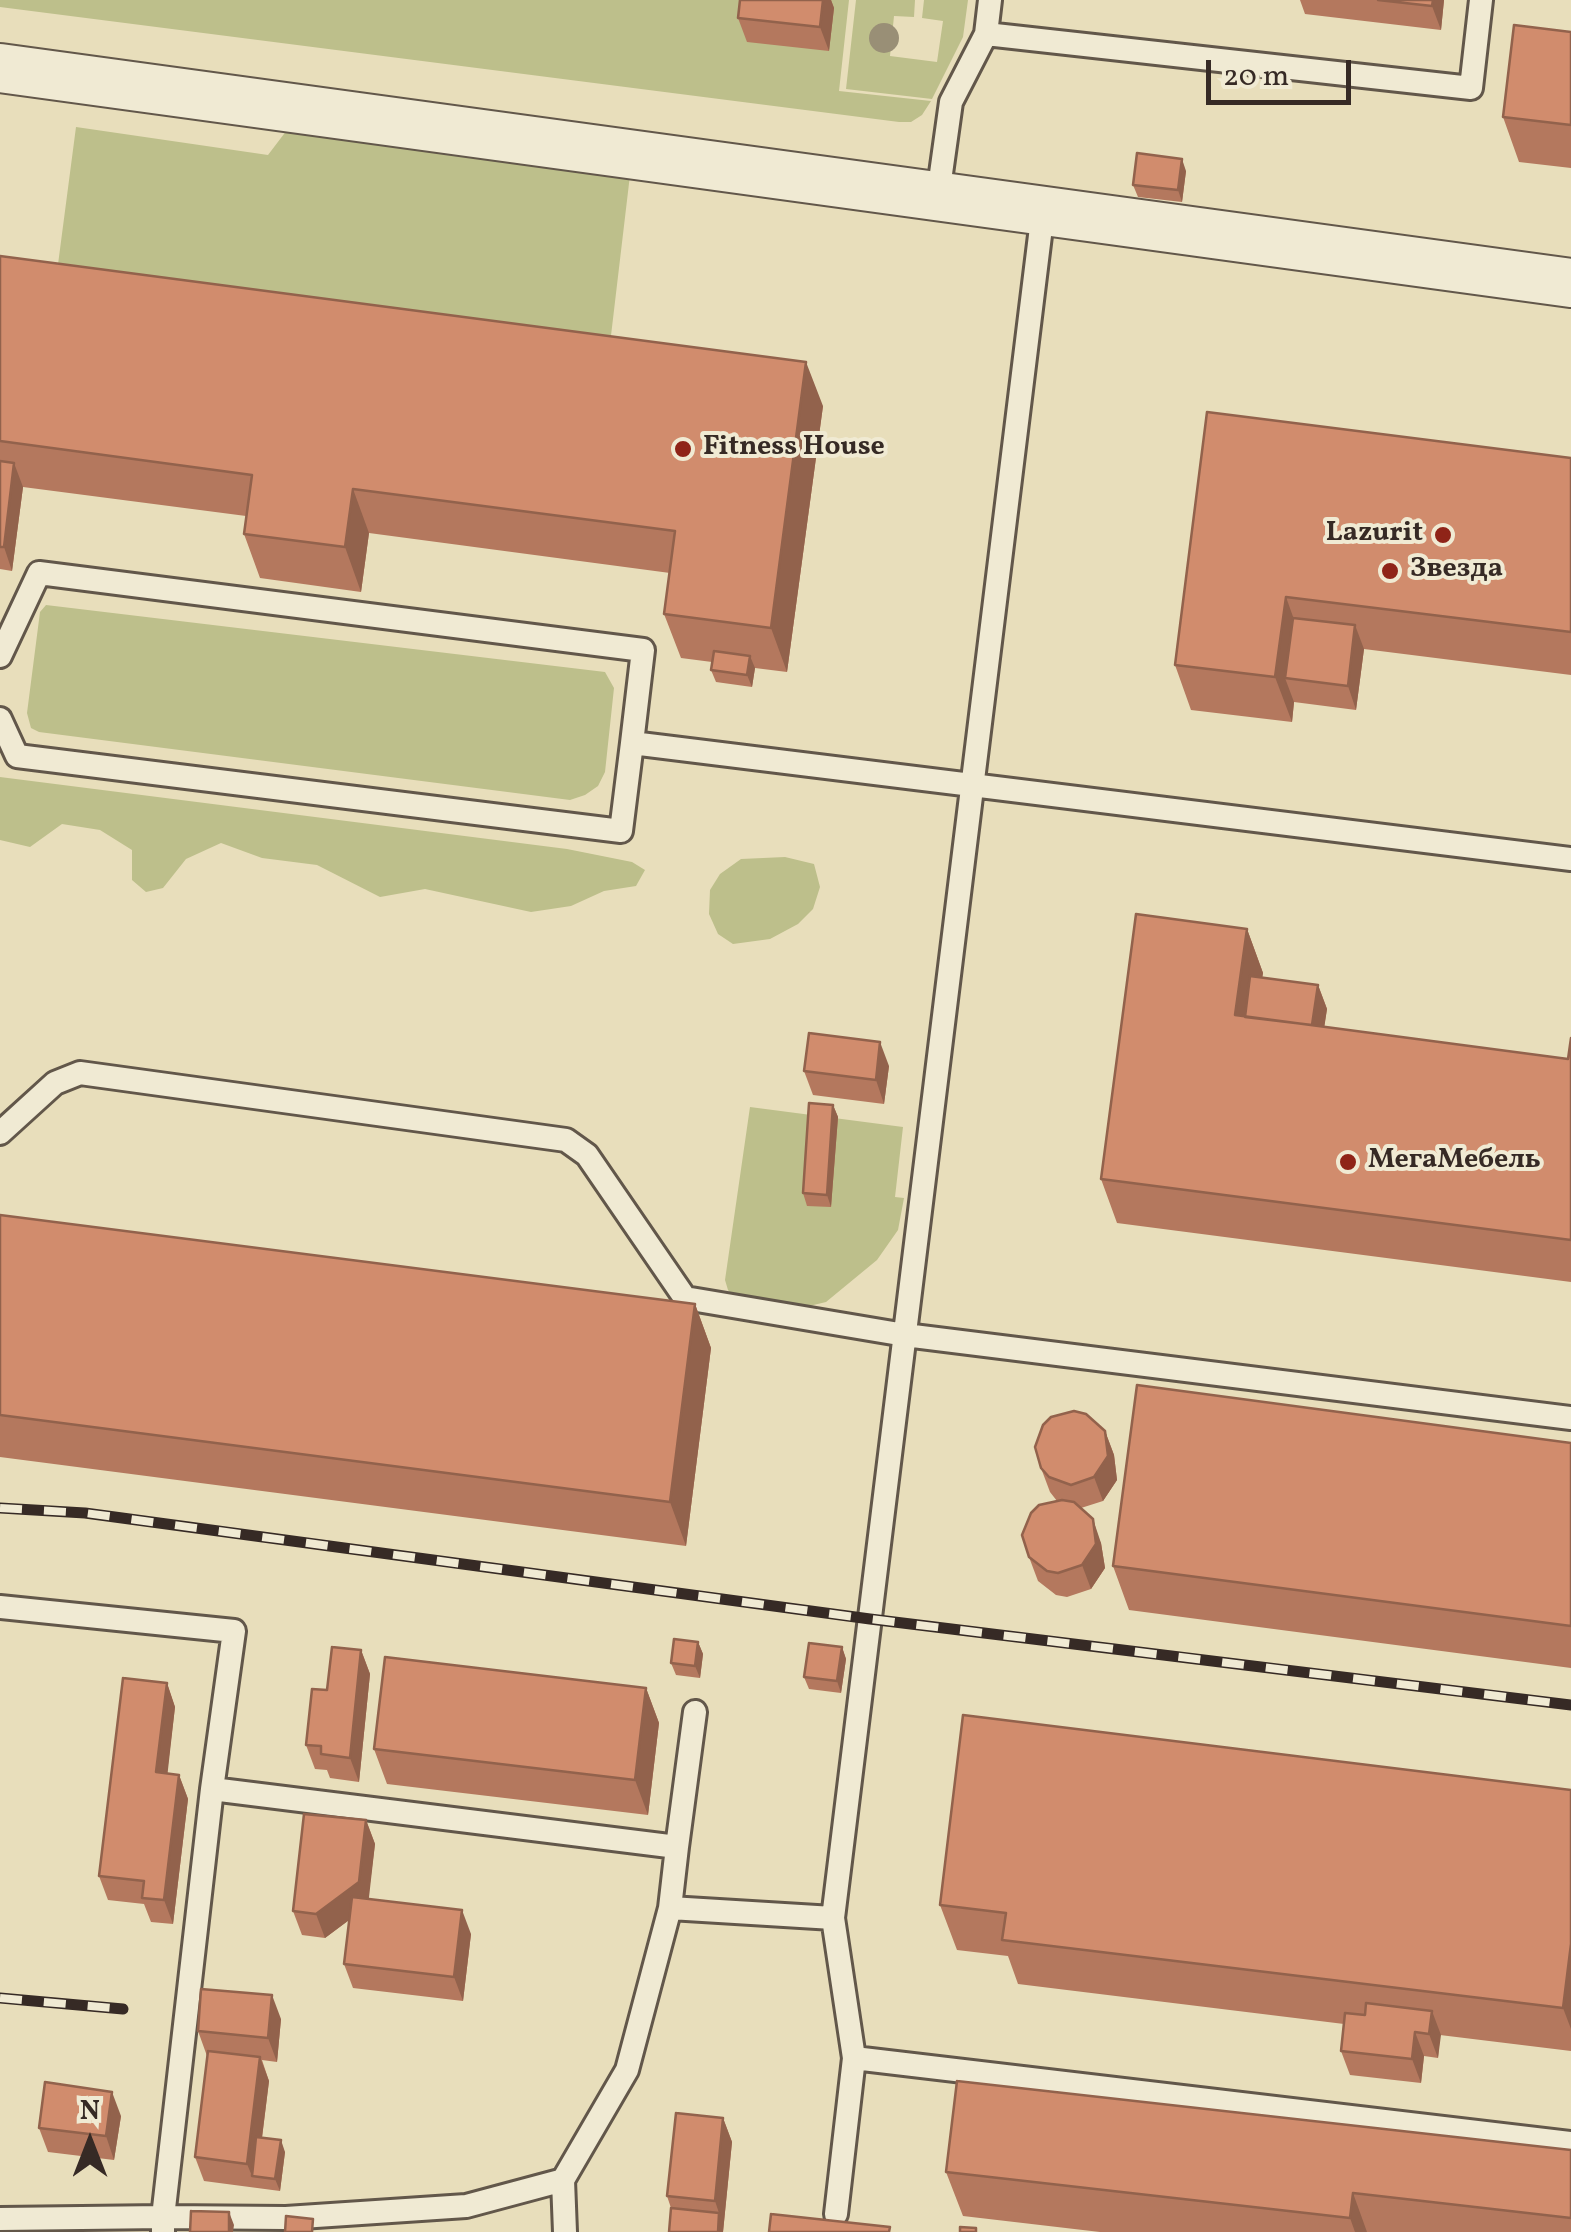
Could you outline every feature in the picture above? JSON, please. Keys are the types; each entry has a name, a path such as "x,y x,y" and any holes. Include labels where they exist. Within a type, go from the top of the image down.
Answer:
{"street":[{"path":"0,68 1571,283"}],"lane":[{"path":"938,195 951,102 986,34 990,0"},
{"path":"986,34 1470,88 1481,0"},
{"path":"836,2214 854,2058 833,1918 1043,210"},
{"path":"0,656 38,573 643,650 620,830 17,756 0,719"},
{"path":"632,742 1571,859"},
{"path":"0,1133 54,1083 80,1073 566,1140 587,1155 685,1298 905,1335 1571,1418"},
{"path":"0,1606 234,1631 212,1789 163,2225"},
{"path":"565,2232 564,2180 627,2070 670,1908 694,1712"},
{"path":"212,1789 677,1847"},
{"path":"670,1908 833,1918"},
{"path":"854,2058 1571,2143"},
{"path":"0,2219 163,2225 466,2206 564,2180"}],"green space":[{"path":"0,0 849,0 839,91 931,101 922,115 911,122 899,122 0,7"},
{"path":"856,0 915,0 914,17 894,16 890,56 937,62 943,21 922,18 924,0 968,0 963,37 932,99 846,89"},
{"path":"76,127 268,155 287,130 630,175 610,344 57,272"},
{"path":"46,605 605,672 614,688 605,772 598,786 570,800 39,732 31,728 27,713 40,612"},
{"path":"0,777 567,849 632,862 645,870 636,886 604,891 571,906 531,912 425,889 380,897 317,865 262,858 221,843 186,859 163,888 146,892 132,880 132,850 100,830 62,824 30,847 0,840"},
{"path":"785,857 814,864 820,887 813,909 798,924 770,939 733,944 718,934 709,914 710,890 720,874 741,859"},
{"path":"750,1107 903,1127 895,1197 904,1198 898,1230 877,1260 826,1302 797,1309 734,1298 728,1290 725,1280"}],"building":[{"path":"740,0 823,0 820,27 738,18"},
{"path":"1378,0 1433,0 1432,6"},
{"path":"1514,25 1571,32 1571,125 1503,117"},
{"path":"1137,153 1182,159 1178,190 1133,185"},
{"path":"0,256 806,362 771,628 664,614 675,531 353,489 345,547 244,534 252,475 0,441"},
{"name":"Звезда","path":"1207,412 1571,458 1571,632 1286,597 1275,677 1175,665"},
{"path":"0,461 14,463 4,547 0,547"},
{"path":"1293,618 1355,625 1348,686 1285,678"},
{"path":"714,651 750,656 747,675 711,670"},
{"name":"МегаМебель","path":"1136,914 1247,929 1235,1015 1568,1059 1571,1038 1571,1240 1101,1179"},
{"path":"1250,976 1318,985 1312,1025 1245,1017"},
{"path":"809,1033 880,1042 876,1080 804,1071"},
{"path":"809,1103 833,1105 827,1195 803,1193"},
{"path":"0,1215 695,1304 670,1502 0,1415"},
{"path":"1137,1385 1571,1443 1571,1626 1113,1566"},
{"path":"1074,1411 1086,1414 1105,1431 1108,1456 1094,1477 1071,1485 1049,1477 1041,1468 1035,1447 1043,1425 1051,1417"},
{"path":"1062,1500 1074,1502 1093,1519 1096,1544 1082,1565 1058,1573 1047,1571 1029,1557 1022,1535 1031,1513 1039,1505"},
{"path":"674,1639 698,1642 695,1666 671,1663"},
{"path":"809,1643 842,1647 837,1681 804,1677"},
{"path":"332,1647 361,1650 350,1758 321,1754 321,1746 306,1745 312,1689 327,1690"},
{"path":"385,1657 646,1688 635,1780 374,1749"},
{"path":"123,1678 167,1683 156,1772 179,1775 164,1900 142,1898 144,1881 99,1876"},
{"path":"963,1715 1571,1790 1571,1944 1563,2008 1002,1940 1006,1913 940,1905"},
{"path":"304,1814 366,1820 359,1882 316,1914 293,1911"},
{"path":"352,1897 462,1910 454,1977 344,1964"},
{"path":"201,1989 272,1995 268,2038 198,2031"},
{"path":"1366,2003 1432,2011 1429,2034 1415,2032 1412,2059 1341,2051 1345,2013 1365,2015"},
{"path":"208,2051 260,2057 247,2164 195,2157"},
{"path":"957,2081 1571,2150 1571,2218 1353,2193 1350,2218 946,2172"},
{"path":"45,2082 112,2092 106,2136 39,2128"},
{"path":"676,2113 723,2118 715,2201 667,2196"},
{"path":"256,2137 281,2140 275,2179 252,2176"},
{"path":"671,2208 719,2213 718,2232 669,2232"},
{"path":"191,2211 229,2212 229,2232 190,2232"},
{"path":"771,2214 890,2227 889,2232 769,2232"},
{"path":"286,2216 313,2219 312,2232 285,2232"},
{"path":"960,2227 976,2228 976,2232 960,2232"}],"railway":[{"path":"0,1508 85,1513 870,1619 1571,1705"},
{"path":"0,1998 123,2009"}],"place":[{"name":"Fitness House","path":"683,449"},
{"name":"Lazurit","path":"1443,535"},
{"name":"Звезда","path":"1390,571"},
{"name":"МегаМебель","path":"1348,1162"}]}
